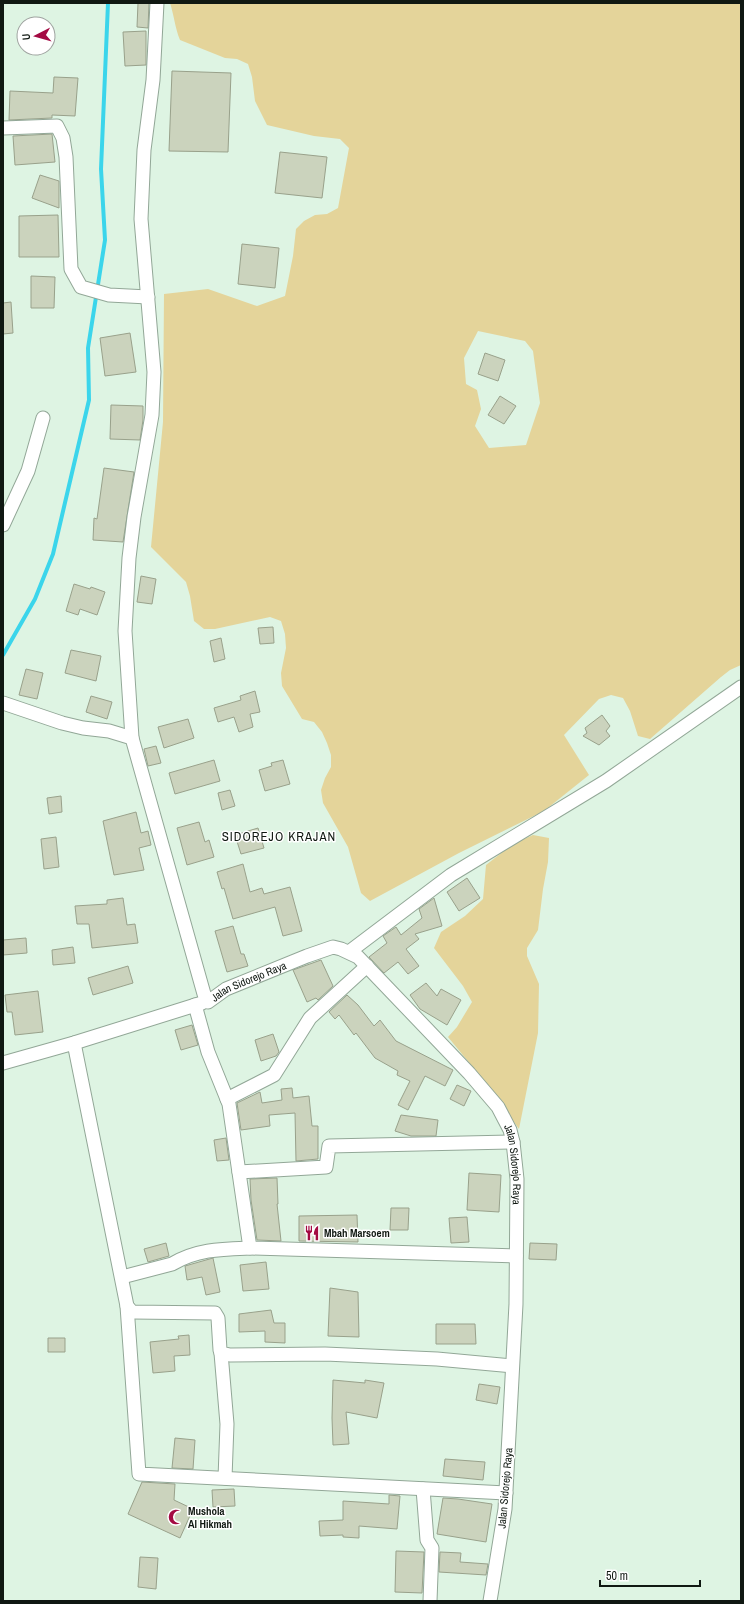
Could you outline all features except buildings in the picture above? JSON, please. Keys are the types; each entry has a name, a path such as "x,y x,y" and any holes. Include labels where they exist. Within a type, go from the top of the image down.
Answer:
{"street":[{"name":"Jalan Sidorejo Raya","path":"157,3 152,80 144,150 140,219 154,372 152,414 134,516 129,558 125,631 132,738 202,996 226,989 333,947 349,952 358,957 469,1073 498,1107 510,1130 513,1142 517,1180 516,1304 505,1509 490,1601"},
{"path":"3,128 57,126 63,138 66,157 71,269 81,287 109,295 148,297"},
{"path":"3,525 28,471 43,418"},
{"path":"349,952 451,875 606,781 741,687"},
{"path":"3,702 62,723 83,728 109,731 132,738"},
{"path":"227,1099 274,1075 310,1018 366,966"},
{"path":"3,1063 74,1043 202,996 208,1052 229,1104 250,1248"},
{"path":"74,1043 127,1306 139,1474 506,1493"},
{"path":"239,1172 326,1167 329,1146 513,1142"},
{"path":"122,1277 172,1264 178,1260 210,1249 250,1248 516,1256"},
{"path":"127,1306 132,1312 215,1313 218,1318 227,1424 225,1478"},
{"path":"222,1353 230,1355 333,1354 437,1359 512,1366"},
{"path":"423,1489 427,1540 432,1548 430,1601"}],"shaded area":[{"path":"170,3 741,3 741,665 730,670 721,677 650,739 638,736 630,711 623,698 611,695 599,699 564,735 589,775 544,811 459,853 370,901 361,893 348,847 323,803 321,790 331,767 331,755 327,743 322,732 314,722 302,719 282,686 281,673 286,648 285,634 281,621 270,617 215,629 204,629 194,621 186,582 151,547 163,422 164,294 208,289 257,306 285,296 293,256 296,229 304,221 315,215 327,214 338,208 349,148 340,139 314,136 267,125 255,101 252,77 248,64 237,59 225,58 180,40","holes":["478,331 525,341 533,351 540,403 526,445 489,448 475,426 481,409 477,390 466,384 464,358"]},
{"path":"533,835 549,838 548,862 538,930 527,948 527,956 539,984 538,1033 519,1129 485,1082 448,1037 457,1027 472,1002 463,986 434,948 441,932 465,916 483,899 486,865 513,844"}],"waterway":[{"path":"3,655 35,599 53,554 89,400 88,348 105,240 101,169 108,3"}],"place":[{"name":"Mbah Marsoem","path":"312,1233"},
{"name":"Mushola Al Hikmah","path":"176,1517"}],"district":[{"name":"SIDOREJO KRAJAN","path":"279,836"}]}
